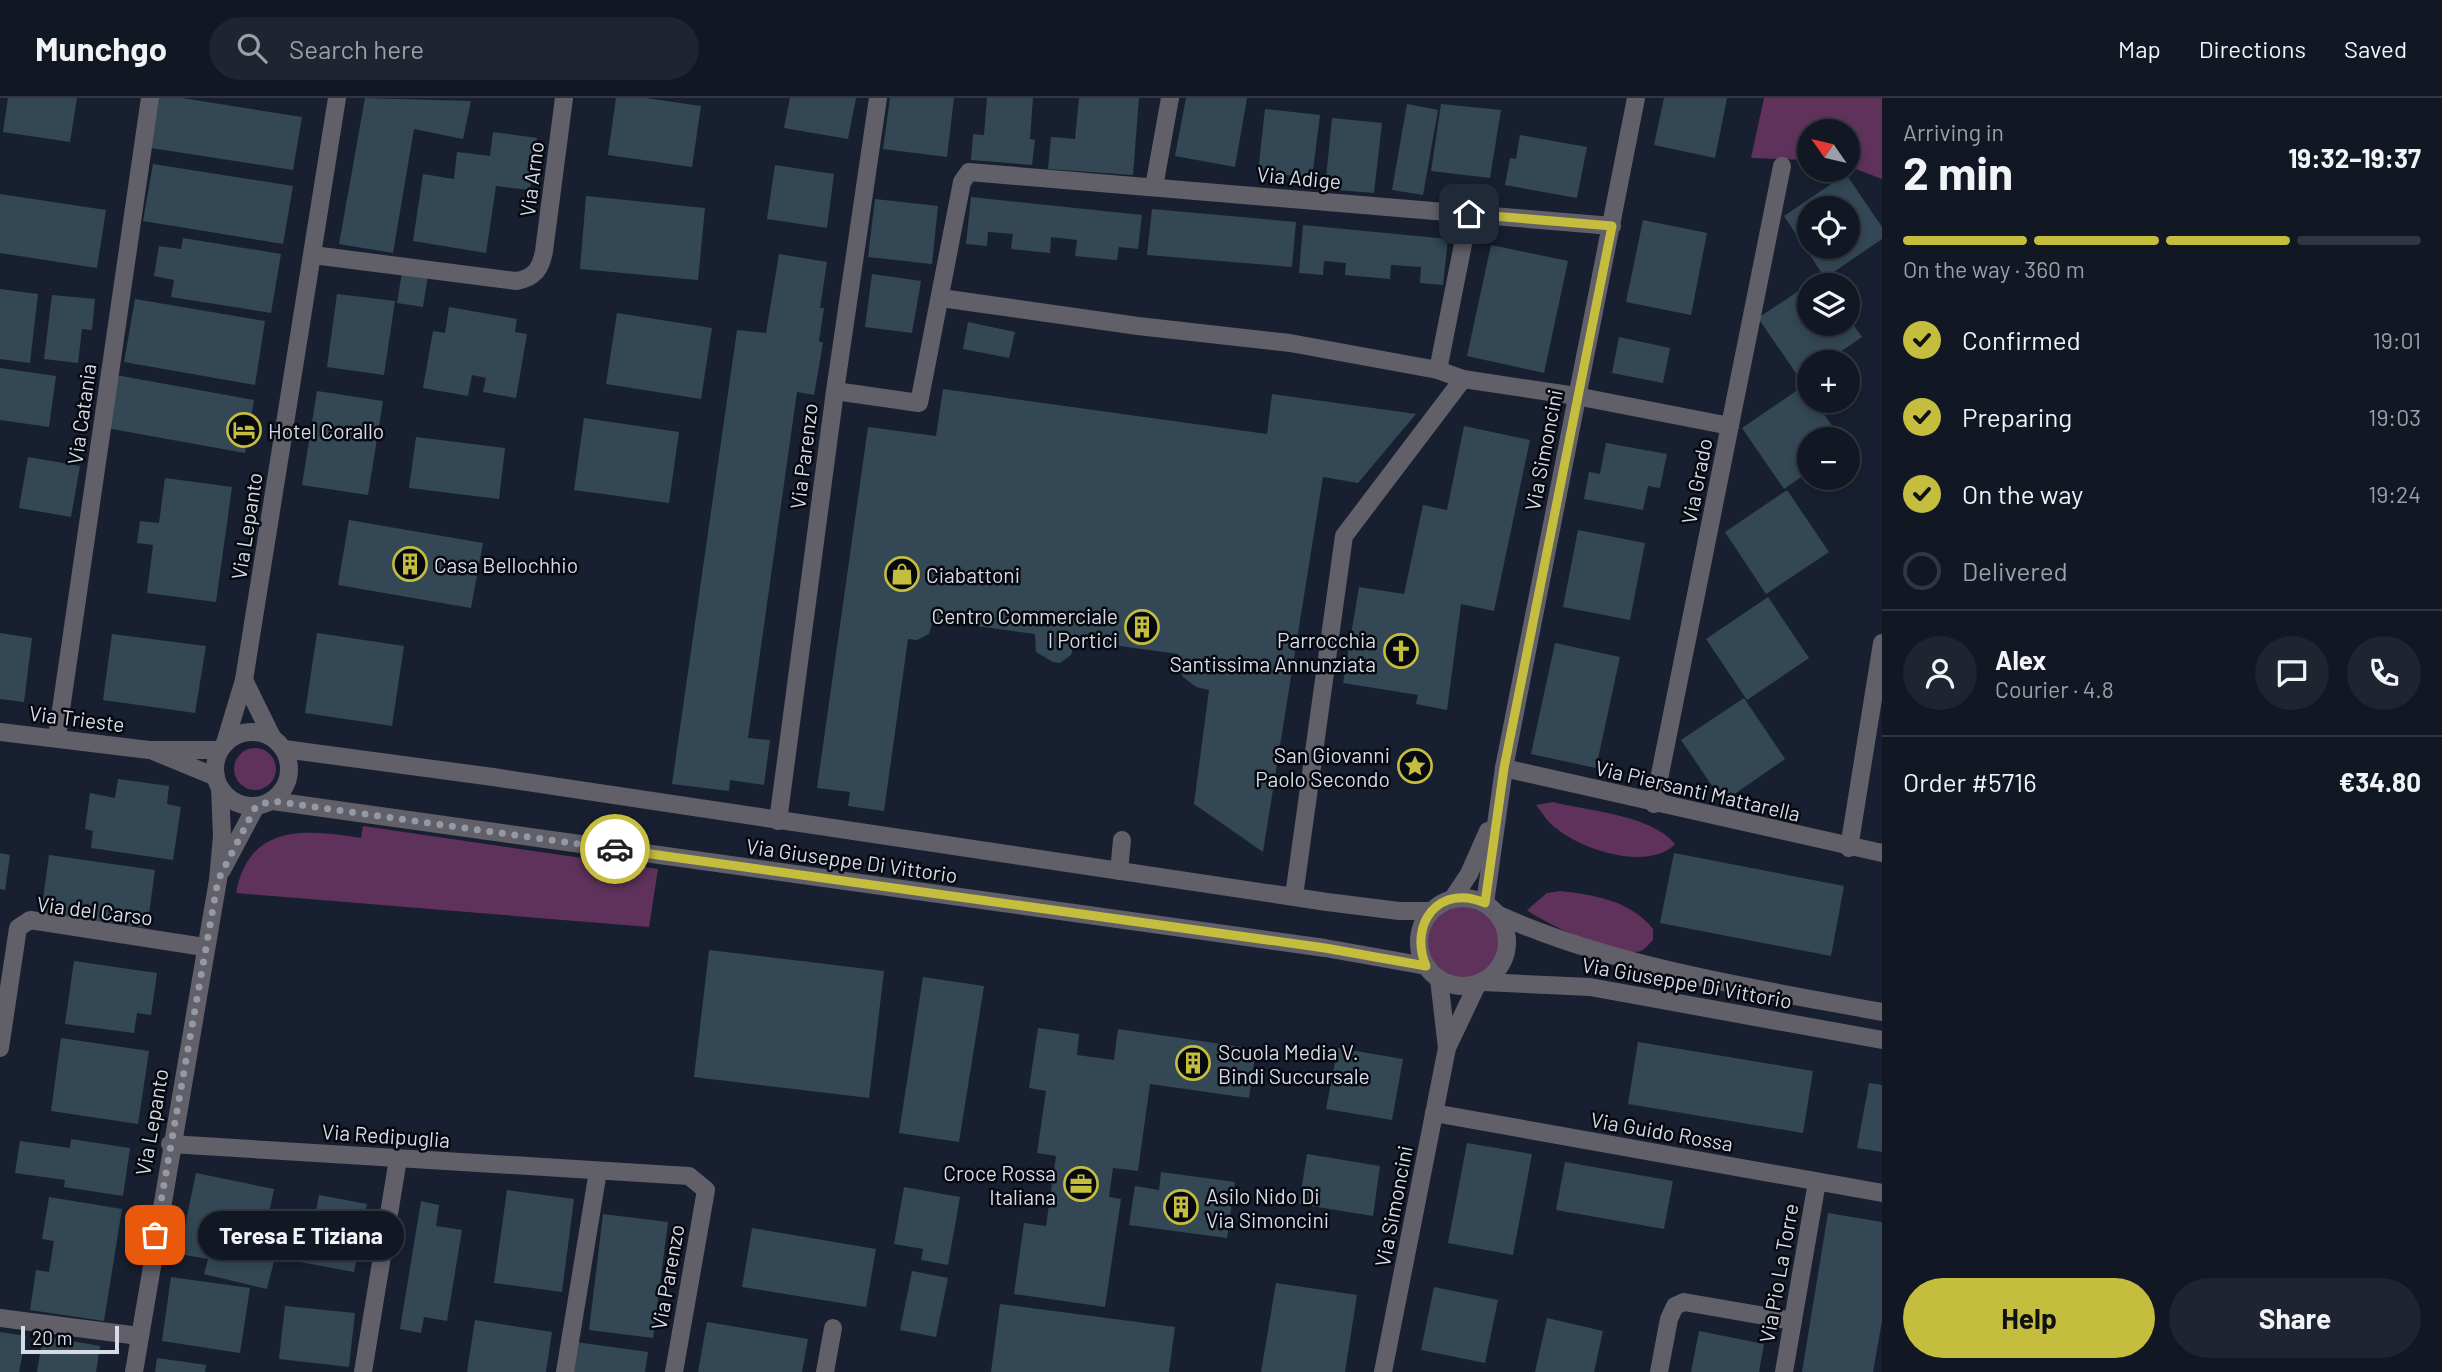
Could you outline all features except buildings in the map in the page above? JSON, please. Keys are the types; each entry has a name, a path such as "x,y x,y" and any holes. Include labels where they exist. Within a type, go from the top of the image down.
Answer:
{"street":[{"name":"Via Catania","path":"57,737 150,98"},
{"name":"Via Lepanto","path":"223,747 244,680 337,98"},
{"name":"Via Arno","path":"313,255 516,281 526,279 541,265 564,98"},
{"name":"Via Parenzo","path":"778,821 835,391 878,98"},
{"path":"1154,187 1170,98"},
{"name":"Via Simoncini","path":"1485,903 1504,768 1636,98"},
{"name":"Via Grado","path":"1654,804 1782,166"},
{"name":"Via Adige","path":"941,298 962,182 969,172 1612,226"},
{"path":"1438,370 1469,214"},
{"path":"835,391 919,403 941,298 1138,327 1290,343 1438,370 1463,379 1577,396 1730,426"},
{"path":"1294,896 1344,536 1463,379"},
{"path":"1849,848 1882,643"},
{"path":"244,680 278,743 290,772 281,793 264,804 236,803 218,783 216,759 223,747 243,733 253,732 278,743"},
{"name":"Via Trieste","path":"0,732 149,750 223,747"},
{"name":"Via Giuseppe Di Vittorio","path":"278,743 1119,871 1399,911 1431,911"},
{"name":"Via Trieste","path":"149,750 218,783"},
{"name":"Via Piersanti Mattarella","path":"1504,768 1849,848 1882,853"},
{"name":"Via Lepanto","path":"134,1372 170,1144 218,880 222,836 218,783"},
{"name":"Via Lepanto","path":"218,880 264,804"},
{"name":"Via Giuseppe Di Vittorio","path":"264,804 1325,948 1426,966"},
{"name":"Via Simoncini","path":"1453,898 1469,874 1496,811"},
{"path":"1119,871 1122,841"},
{"path":"1453,898 1475,898 1485,903 1499,915 1508,940 1502,965 1480,984 1450,985 1438,979 1426,966 1419,937 1423,923 1431,911 1453,898"},
{"name":"Via Giuseppe Di Vittorio","path":"1499,915 1540,934 1595,951 1782,993 1882,1012"},
{"name":"Via del Carso","path":"0,1048 18,928 30,920 204,947"},
{"name":"Via Simoncini","path":"1438,979 1447,1048"},
{"name":"Via Simoncini","path":"1383,1372 1447,1048 1480,984"},
{"name":"Via Giuseppe Di Vittorio","path":"1480,984 1590,987 1882,1040"},
{"name":"Via Guido Rossa","path":"1434,1113 1882,1193"},
{"name":"Via Redipuglia","path":"170,1144 689,1176 706,1190"},
{"path":"363,1372 398,1159"},
{"path":"565,1372 598,1171"},
{"name":"Via Pio La Torre","path":"1784,1372 1817,1182"},
{"name":"Via Parenzo","path":"674,1372 706,1190"},
{"path":"1659,1372 1669,1319 1675,1306 1684,1302 1793,1321"},
{"path":"0,1318 139,1336"},
{"path":"825,1372 834,1328"}],"shaded area":[{"path":"1764,98 1882,98 1882,179 1860,171 1860,119 1797,119 1797,160 1751,158"},
{"path":"255,748 270,754 276,769 270,784 255,790 240,784 234,769 240,754"},
{"path":"1553,802 1636,820 1665,834 1675,844 1663,852 1630,857 1593,848 1561,832 1536,805"},
{"path":"363,826 658,869 649,927 236,893 243,870 253,854 267,842 301,833 361,838"},
{"path":"1560,891 1598,897 1634,911 1653,929 1653,940 1641,951 1617,950 1565,931 1527,910 1547,893"},
{"path":"1464,901 1480,905 1493,913 1501,926 1505,942 1501,958 1493,971 1480,979 1464,983 1448,979 1435,971 1427,958 1423,942 1427,926 1435,913 1448,905"}],"way so far":[{"path":"155,1235 218,880 256,806 272,801 615,849"}],"place":[{"name":"Hotel Corallo","path":"244,430"},
{"name":"Casa Bellochhio","path":"410,564"},
{"name":"Ciabattoni","path":"902,574"},
{"name":"Centro Commerciale I Portici","path":"1142,627"},
{"name":"Parrocchia Santissima Annunziata","path":"1401,651"},
{"name":"San Giovanni Paolo Secondo","path":"1415,766"},
{"name":"Scuola Media V. Bindi Succursale","path":"1193,1063"},
{"name":"Croce Rossa Italiana","path":"1081,1184"},
{"name":"Asilo Nido Di Via Simoncini","path":"1181,1207"},
{"name":"Teresa E Tiziana","path":"155,1235"}],"route":[{"path":"615,849 1325,948 1426,966 1420,952 1419,937 1423,923 1431,911 1453,898 1475,898 1485,903 1504,768 1612,226 1469,214"}]}
